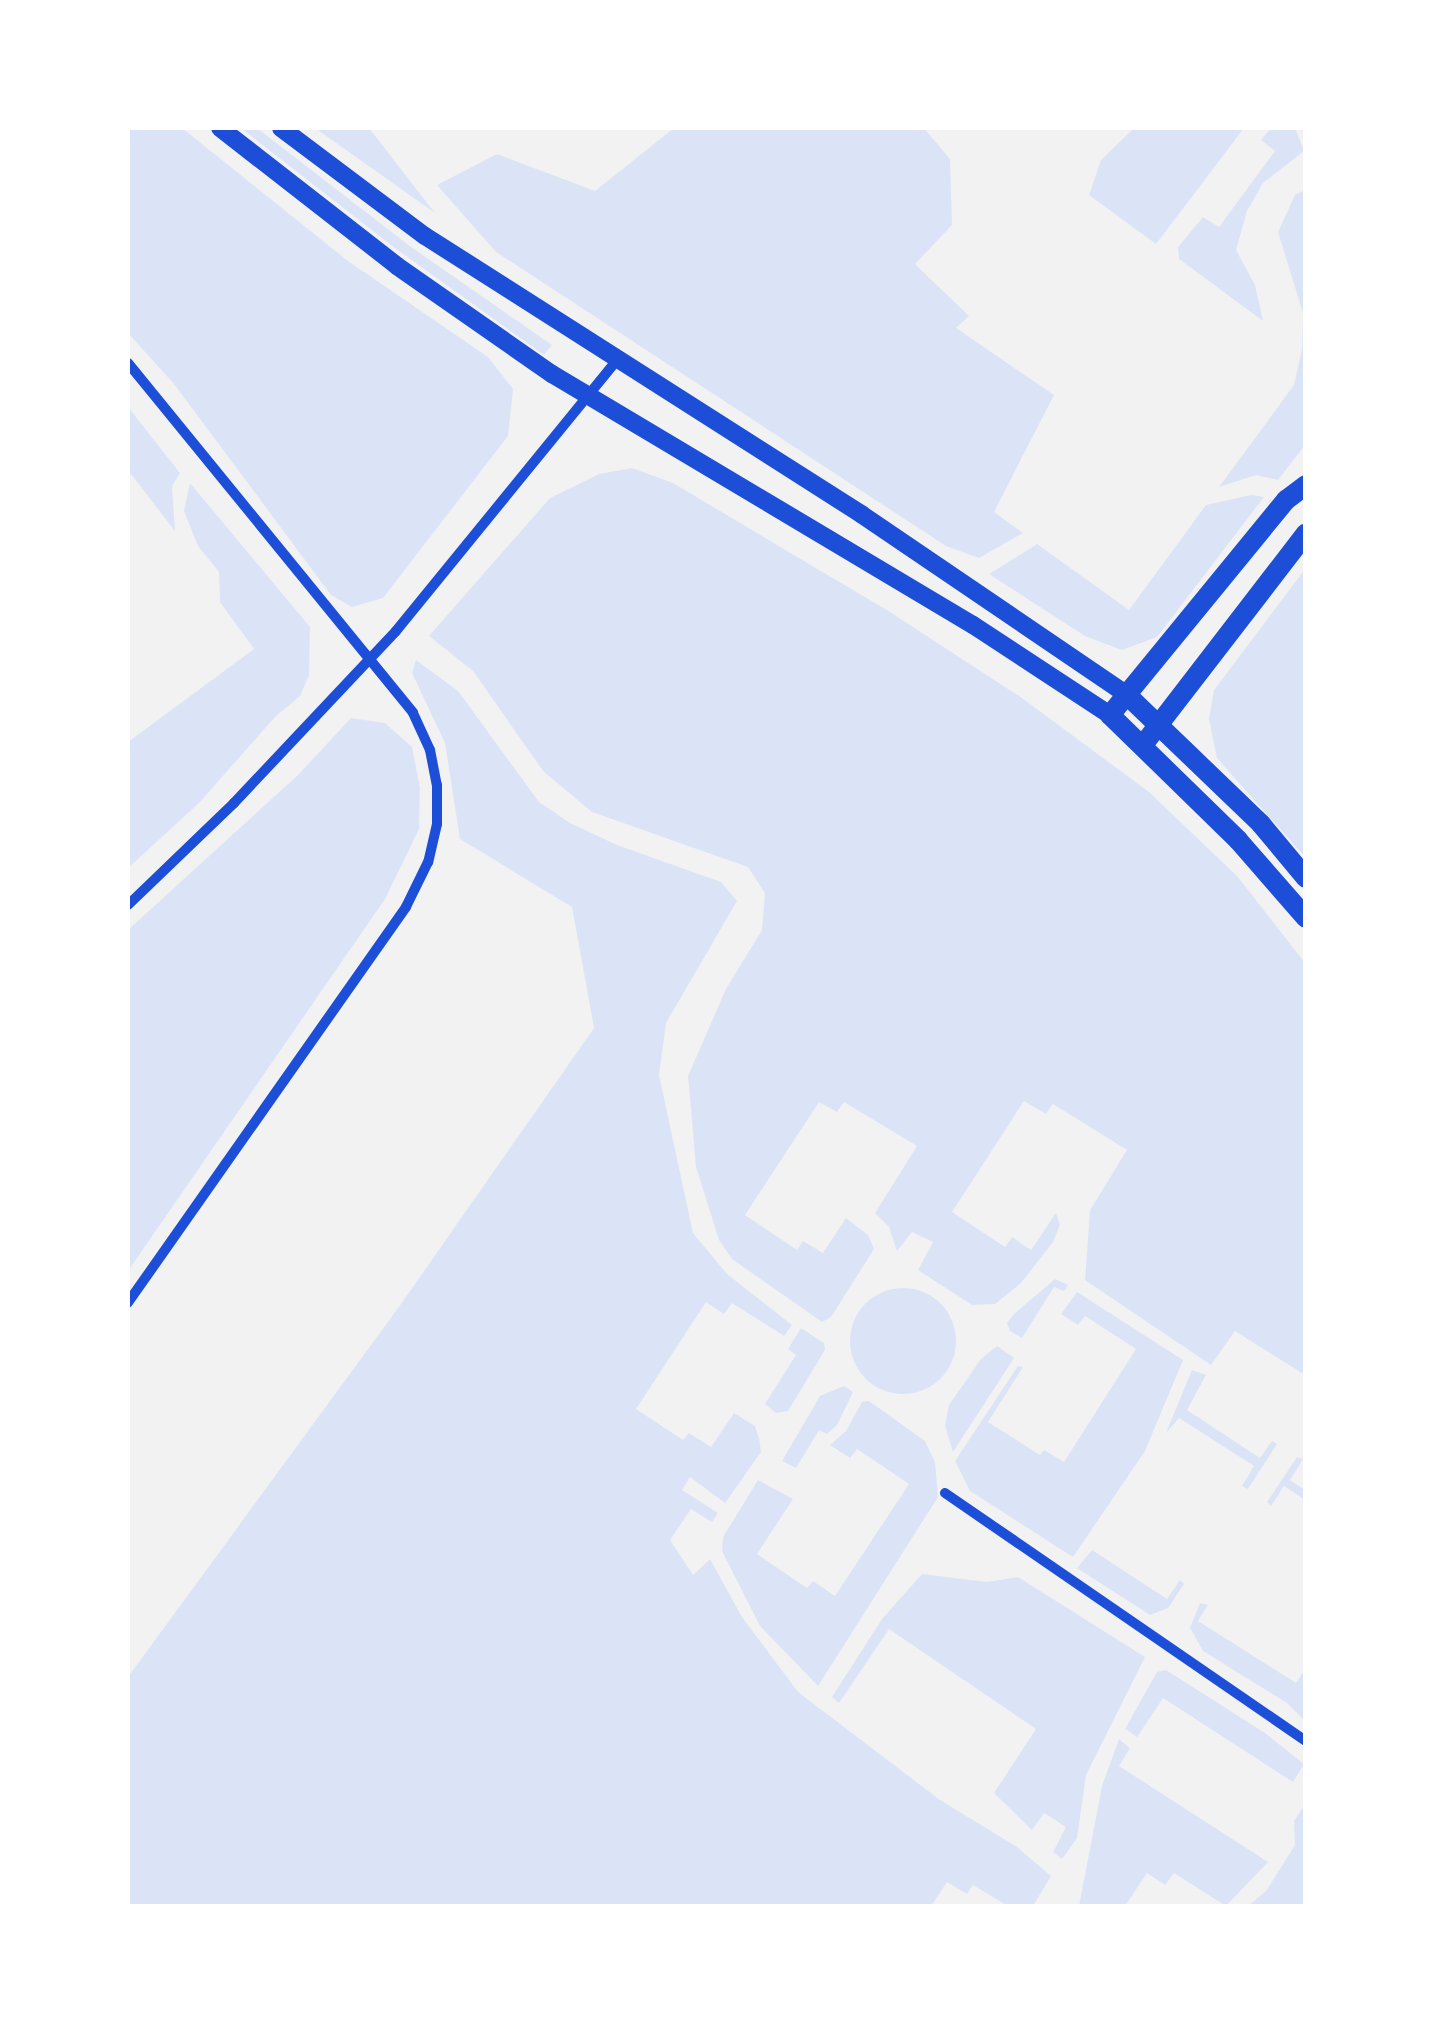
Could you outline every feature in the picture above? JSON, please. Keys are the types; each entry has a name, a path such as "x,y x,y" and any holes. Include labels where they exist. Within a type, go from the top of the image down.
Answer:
{"main road":[{"path":"220,128 397,266 590,397 972,625 1110,716 1238,840 1306,918"},
{"path":"281,128 425,236 861,514 1126,694 1261,824 1306,878"},
{"path":"1110,716 1286,500 1306,484"},
{"path":"1143,744 1306,533"}],"street":[{"path":"128,904 234,803 368,662 617,360"},
{"path":"128,363 413,714 430,750 437,785 437,824 428,862 406,907 128,1303"},
{"path":"945,1493 1306,1741"}],"shaded area":[{"path":"128,128 182,128 348,261 488,357 513,389 508,436 383,598 352,607 331,595 174,384 128,333"},
{"path":"241,128 257,128 411,247 552,345 544,355 395,248"},
{"path":"315,128 369,128 435,213"},
{"path":"674,128 924,128 950,159 952,225 915,264 969,316 956,328 1054,395 994,512 1023,533 979,558 946,546 496,252 437,185 497,154 595,191"},
{"path":"1134,128 1244,128 1156,244 1089,195 1101,160"},
{"path":"1271,128 1295,128 1304,151 1263,183 1247,211 1236,250 1255,285 1263,321 1179,259 1178,247 1203,217 1219,227 1275,151 1261,140"},
{"path":"1305,190 1305,445 1278,480 1256,475 1219,487 1294,385 1302,349 1303,313 1278,232 1295,195"},
{"path":"128,407 180,473 172,486 175,531 131,474 128,476"},
{"path":"632,468 673,483 890,612 1022,698 1149,792 1238,877 1305,963 1305,1375 1235,1331 1211,1365 1085,1280 1090,1210 1127,1150 1053,1104 1046,1114 1024,1101 952,1212 1005,1247 1012,1237 1031,1250 1056,1213 1060,1225 1053,1242 1021,1283 995,1304 972,1305 918,1270 933,1242 912,1232 897,1251 889,1227 875,1213 917,1146 844,1102 837,1112 819,1102 745,1215 797,1250 803,1241 823,1253 846,1218 868,1235 874,1249 831,1317 822,1322 732,1259 719,1240 696,1167 688,1076 726,989 762,930 765,893 748,867 592,812 543,771 473,671 429,636 550,498 599,474"},
{"path":"190,483 310,627 309,675 300,696 275,717 199,803 128,868 128,742 254,649 220,602 219,572 198,546 184,511"},
{"path":"1251,495 1264,497 1157,637 1122,650 1085,636 989,574 1037,544 1129,610 1206,505"},
{"path":"1305,569 1305,857 1217,758 1209,719 1214,690"},
{"path":"416,660 458,691 539,802 570,823 617,845 721,882 737,901 666,1023 659,1075 693,1233 727,1274 792,1325 784,1336 732,1303 724,1314 706,1302 636,1409 683,1440 689,1433 711,1447 734,1413 755,1426 759,1438 761,1452 725,1503 690,1477 682,1490 718,1513 712,1522 691,1509 670,1540 693,1575 710,1559 742,1617 798,1692 940,1800 1017,1847 1051,1876 1033,1906 1008,1906 973,1885 967,1894 947,1882 931,1906 128,1906 128,1677 401,1304 594,1028 572,907 460,839 445,743 412,673"},
{"path":"351,718 385,723 412,747 420,788 419,829 385,899 128,1271 128,930 298,775"},
{"path":"1055,1279 1068,1285 1064,1291 1054,1287 1022,1338 1010,1331 1007,1323 1014,1314"},
{"path":"903,1288 923,1292 940,1304 952,1321 956,1341 952,1361 940,1378 923,1390 903,1394 883,1390 866,1378 854,1361 850,1341 854,1321 866,1304 883,1292"},
{"path":"1077,1292 1183,1360 1145,1451 1073,1557 970,1491 955,1461 1018,1366 1023,1367 988,1422 1040,1455 1044,1450 1064,1462 1136,1349 1085,1316 1078,1325 1061,1314"},
{"path":"801,1328 824,1343 825,1350 788,1411 776,1413 765,1404 796,1355 788,1349"},
{"path":"997,1346 1014,1358 953,1452 945,1426 949,1405 981,1359"},
{"path":"1192,1370 1206,1375 1187,1410 1260,1458 1272,1441 1277,1444 1248,1489 1242,1486 1254,1466 1179,1418 1166,1433"},
{"path":"844,1386 853,1392 837,1425 827,1434 819,1430 796,1468 782,1461 820,1396"},
{"path":"869,1401 925,1441 935,1462 938,1497 818,1686 760,1626 722,1551 723,1537 758,1480 793,1499 757,1554 807,1588 813,1581 835,1596 909,1484 857,1449 850,1458 830,1445 846,1431 862,1402"},
{"path":"1297,1457 1303,1459 1290,1480 1305,1490 1305,1500 1284,1486 1271,1506 1267,1502"},
{"path":"1092,1550 1167,1599 1180,1580 1184,1584 1168,1608 1150,1615 1077,1568"},
{"path":"922,1574 987,1582 1018,1577 1145,1657 1086,1775 1077,1838 1062,1859 1053,1852 1066,1827 1044,1813 1032,1830 994,1793 1036,1729 889,1629 839,1703 832,1697 882,1619"},
{"path":"1200,1603 1208,1605 1198,1621 1296,1683 1305,1669 1305,1721 1287,1703 1203,1651 1190,1628"},
{"path":"1166,1670 1265,1733 1304,1764 1293,1782 1163,1698 1137,1737 1125,1729 1157,1672"},
{"path":"1119,1739 1130,1748 1119,1766 1268,1862 1226,1906 1174,1873 1165,1885 1147,1873 1125,1906 1079,1906 1102,1786"},
{"path":"1305,1804 1305,1906 1248,1906 1266,1891 1295,1845 1294,1821"}]}
